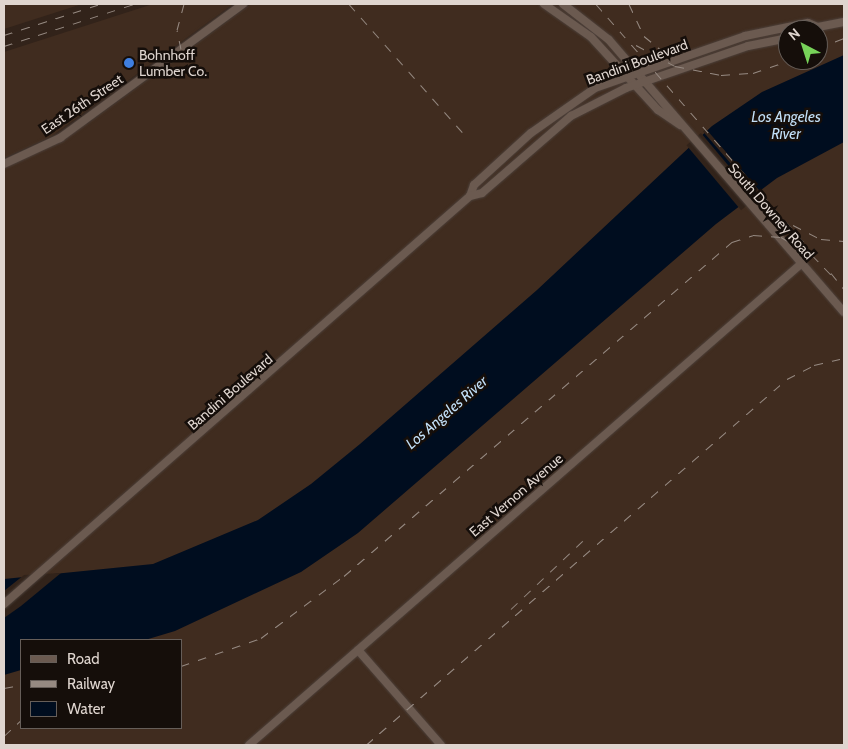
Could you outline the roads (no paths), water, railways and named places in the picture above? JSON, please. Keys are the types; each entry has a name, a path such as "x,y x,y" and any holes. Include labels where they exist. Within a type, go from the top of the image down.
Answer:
{"main road":[{"name":"East 26th Street","path":"4,164 60,138 243,4"},
{"name":"South Downey Road","path":"544,4 591,37 658,110 680,125"},
{"name":"South Downey Road","path":"562,4 599,31 638,73 680,125 844,312"},
{"name":"Bandini Boulevard","path":"828,25 844,22"},
{"name":"Bandini Boulevard","path":"470,196 474,185 557,112 595,88 746,36 778,29"},
{"name":"Bandini Boulevard","path":"4,604 46,570 470,196 482,193 579,110 659,76 748,46 778,40"},
{"path":"659,76 660,98"},
{"name":"East Vernon Avenue","path":"249,745 801,264"},
{"path":"358,650 441,745"}],"water":[{"name":"Los Angeles River","path":"844,55 844,142 777,178 716,224 358,533 301,572 175,631 148,639 20,639 20,670 4,675 4,579 153,564 258,520 311,484 360,444 537,290 712,126 762,92 811,70 828,70 828,62"}],"railway":[{"path":"4,35 100,4"},
{"path":"4,46 134,4"},
{"path":"181,49 177,30 184,4"},
{"path":"349,4 465,135"},
{"path":"596,4 806,245"},
{"path":"629,4 644,36 670,57"},
{"path":"828,44 844,38"},
{"path":"636,45 675,66 721,75 753,73 778,64"},
{"path":"793,225 821,239 844,241"},
{"path":"182,666 261,638 344,576 732,242 753,235 781,237 812,255 834,278"},
{"path":"831,273 844,289"},
{"path":"366,745 787,379 814,365 844,358"},
{"path":"511,609 587,537"},
{"path":"4,688 20,685"},
{"path":"4,736 20,721"}],"place":[{"name":"Bohnhoff Lumber Co.","path":"129,63"}]}
